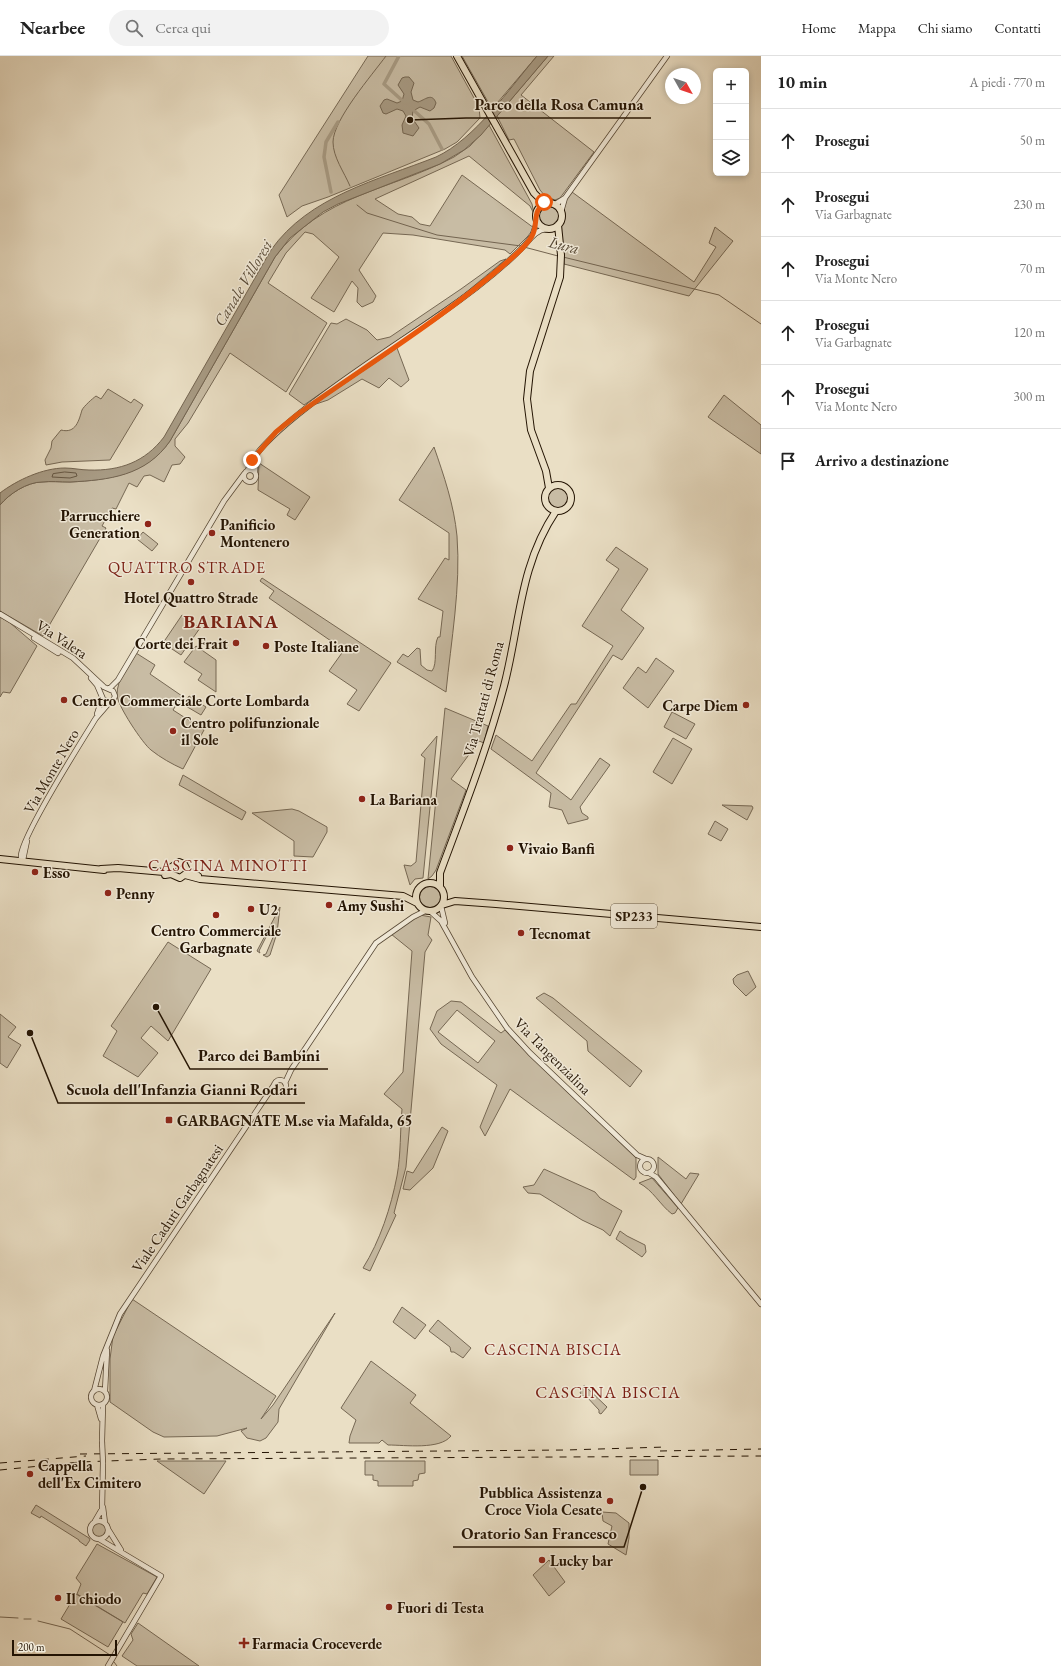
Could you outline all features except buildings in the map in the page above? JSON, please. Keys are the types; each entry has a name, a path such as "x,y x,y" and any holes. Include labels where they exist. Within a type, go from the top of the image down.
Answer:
{"main road":[{"path":"457,56 534,193 541,200 551,204 561,212 561,219 558,225 553,229 546,229"},
{"path":"534,193 538,210 537,222 541,227 555,235 560,246"},
{"path":"538,210 551,204"},
{"path":"546,471 554,483 568,491 570,501 564,509 556,511 549,507 545,497 549,488 546,471 531,430 527,399 529,376 558,283 561,264 558,225"},
{"path":"549,488 559,485"},
{"name":"Via Trattati di Roma","path":"544,530 549,507"},
{"name":"Via Trattati di Roma","path":"431,883 440,872 491,732 504,685 527,571 544,530 556,511"},
{"path":"0,859 23,860 101,869 118,868 159,872 173,871"},
{"path":"173,871 175,864 179,862 184,864 186,873"},
{"path":"173,871 180,878 186,873"},
{"name":"Via Trattati di Roma","path":"440,872 442,890"},
{"path":"186,873 197,878 403,896 412,894 426,884 431,883 452,897 496,904"},
{"path":"417,903 416,895 419,889"},
{"path":"442,890 444,899 442,906"},
{"path":"403,896 417,903 427,911 438,909 455,901 496,904"},
{"name":"SP233","path":"496,904 761,927"}],"street":[{"path":"561,212 565,198 667,56"},
{"path":"551,204 565,198"},
{"path":"532,237 537,222"},
{"path":"118,680 114,700 109,703 102,697 104,691 118,680 233,488 248,470 252,460 276,432 298,414 453,306 521,249 539,230 546,229"},
{"path":"233,488 255,479 254,464 257,454"},
{"path":"248,470 255,472"},
{"path":"244,474 244,478 247,481"},
{"name":"Via Valera","path":"0,616 73,658 108,689"},
{"name":"Via Valera","path":"0,616 72,661 93,680 102,697"},
{"path":"108,689 115,694"},
{"name":"Via Monte Nero","path":"96,718 102,697"},
{"name":"Via Monte Nero","path":"23,860 21,857 21,852 27,837 96,718 109,703"},
{"path":"413,917 417,903"},
{"name":"Via Tangenzialina","path":"442,906 444,921 453,941"},
{"path":"291,1070 274,1085 275,1089 279,1092 284,1090 285,1083 291,1070 375,944 413,917 427,911"},
{"name":"Via Tangenzialina","path":"427,911 441,921 472,977 507,1028 530,1053 637,1155 652,1161 656,1177"},
{"path":"279,1080 285,1083"},
{"name":"Viale Caduti Garbagnatesi","path":"94,1391 103,1356 124,1308 274,1085"},
{"name":"Viale Caduti Garbagnatesi","path":"266,1099 279,1092"},
{"name":"Via Tangenzialina","path":"637,1155 642,1171 656,1177 761,1304"},
{"path":"640,1164 646,1159"},
{"path":"649,1173 654,1169"},
{"name":"Viale Caduti Garbagnatesi","path":"105,1391 106,1355 112,1333"},
{"path":"102,1425 97,1406 91,1399 94,1391 101,1389 105,1391 108,1398 103,1405 101,1513 90,1526 90,1532 93,1536 123,1552 161,1576 108,1666"},
{"path":"97,1406 103,1405"},
{"path":"102,1499 105,1523 123,1552"},
{"path":"95,1521 105,1523"},
{"path":"99,1539 106,1535 108,1529"}],"shaded area":[{"path":"368,56 451,56 479,107 480,118 457,142 445,149 328,197 302,206 287,217 279,195"},
{"path":"462,56 537,56 492,109"},
{"path":"548,56 554,56 521,95 594,152 560,198 555,200 545,196 540,190 514,139 509,140 497,116"},
{"path":"489,125 532,204 534,214 530,206 469,156 375,199 398,214 412,217 420,224 430,226 462,175 534,228 510,254 505,250 413,235 383,233 359,270 376,296 373,302 362,307 357,302 358,288 352,281 334,312 311,298 339,257 313,234 305,232 286,253 268,283 327,323 286,392 230,353 188,423 175,439 175,446 185,457 180,464 172,465 164,482 150,475 144,476 137,487 129,483 116,509 112,508 102,526 106,528 43,636 0,611 0,505 4,501 19,489 30,484 98,480 125,474 150,461 170,441 275,257 294,236 314,220 335,207 358,196 454,157 470,146"},
{"path":"572,192 694,282 716,247 709,243 715,227 733,241 689,296 564,264 561,227 564,219 563,211 566,199"},
{"path":"545,207 553,207 559,213 559,221 553,227 545,227 539,221 539,213"},
{"path":"506,259 463,295 304,405 289,394 331,323 337,324 346,319 367,330 377,340 390,337 500,261"},
{"path":"397,348 409,380 401,387 389,378 379,388 362,379 328,400 313,405"},
{"path":"108,389 131,403 134,399 143,405 110,460 62,462 46,465 45,460 51,448 52,441 61,430 66,431 73,428 78,422 84,407 96,396 101,399"},
{"path":"724,395 761,425 761,454 708,417"},
{"path":"434,447 445,480 456,524 458,555 457,594 446,692 397,662 403,654 408,657 417,648 420,649 421,665 427,670 432,671 435,664 436,645 438,637 440,637 443,611 418,599 445,558 449,560 449,533 399,500"},
{"path":"259,463 310,497 295,520 287,515 290,509 258,490"},
{"path":"558,488 565,491 568,498 565,505 558,508 551,505 548,498 551,491"},
{"path":"143,532 158,544 152,551 137,539"},
{"path":"616,547 648,569 621,610 644,628 622,660 613,655 536,773 571,800 600,758 610,765 580,807 582,813 588,817 588,819 568,824 562,810 549,807 551,793 491,749 496,735 532,761 571,704 576,704 613,646 582,626 619,569 606,560"},
{"path":"262,578 391,663 359,711 347,704 357,690 329,671 344,650 269,598 274,591 260,581"},
{"path":"182,615 200,628 181,655 163,643"},
{"path":"0,617 9,622 37,646 10,693 3,692 0,697"},
{"path":"196,646 216,660 216,692 198,680 202,674 184,662"},
{"path":"136,653 155,665 150,674 182,696 173,710 204,730 183,769 163,758 147,746 131,724 118,700 117,689 124,673"},
{"path":"656,658 674,671 648,708 623,688 638,667 646,673"},
{"path":"189,696 206,707 201,715 184,705"},
{"path":"445,708 488,726 484,743 479,741 451,779 466,790 436,870 428,879"},
{"path":"672,712 695,724 686,739 664,727"},
{"path":"437,736 423,878 415,879 410,885 404,865 411,866 416,862 425,758 421,755"},
{"path":"673,738 692,749 672,784 653,772"},
{"path":"183,775 246,812 242,820 179,785"},
{"path":"722,805 752,806 753,808 747,820"},
{"path":"292,809 299,811 327,827 327,832 313,857 294,856 294,841 252,813"},
{"path":"715,821 728,829 721,841 708,834"},
{"path":"430,884 439,888 443,897 439,906 430,910 421,906 417,897 421,888"},
{"path":"280,907 277,933 270,955 267,957 263,955 266,954 274,935 268,933 259,951 260,953 257,951"},
{"path":"420,915 431,917 428,935 432,940 425,952 406,1167 394,1213 396,1215 370,1271 363,1268 375,1247 392,1200 400,1151 402,1109 384,1094 403,1072 412,951 391,934"},
{"path":"168,942 211,969 168,1041 151,1026 141,1038 158,1053 138,1077 103,1056 117,1031 111,1026"},
{"path":"748,971 756,987 746,996 734,984 733,979 737,975"},
{"path":"544,993 553,998 642,1071 630,1087 588,1051 587,1041 536,998"},
{"path":"451,1001 461,1002 501,1033 505,1030 636,1158 636,1177 634,1180 510,1089 485,1136 480,1127 497,1085 441,1044 430,1029 437,1011","holes":["457,1010 495,1041 478,1063 438,1032"]},
{"path":"0,1014 16,1027 8,1037 21,1045 7,1068 0,1063"},
{"path":"442,1127 448,1131 433,1168 410,1190 403,1189 407,1171 413,1173"},
{"path":"658,1157 686,1179 690,1173 699,1174 681,1204 658,1174"},
{"path":"544,1169 595,1192 600,1198 622,1211 610,1236 603,1230 582,1220 540,1194 528,1193 523,1187 534,1185"},
{"path":"652,1178 678,1208 675,1213 672,1214 644,1186 639,1183"},
{"path":"620,1231 645,1245 646,1252 642,1257 616,1239"},
{"path":"132,1299 276,1396 261,1419 273,1405 335,1313 279,1409 278,1422 266,1438 260,1441 247,1438 241,1431 247,1428 217,1436 164,1437 153,1432 110,1402 110,1359 113,1336"},
{"path":"402,1307 426,1325 415,1339 393,1322"},
{"path":"438,1320 471,1348 463,1358 454,1352 451,1352 450,1347 429,1331"},
{"path":"371,1361 416,1395 410,1403 451,1436 439,1443 422,1446 388,1445 382,1440 379,1443 349,1443 356,1420 341,1408"},
{"path":"584,1385 607,1407 601,1414 586,1396 583,1396 580,1393"},
{"path":"630,1460 658,1460 658,1475 630,1475"},
{"path":"157,1461 226,1461 204,1494"},
{"path":"365,1461 425,1461 425,1473 419,1474 418,1480 413,1481 413,1486 378,1486 378,1481 373,1480 373,1475 365,1475"},
{"path":"36,1505 89,1538 90,1540 86,1546 41,1516 40,1518 31,1513"},
{"path":"602,1512 616,1513 629,1523 629,1538 626,1555 608,1544 612,1526 603,1521"},
{"path":"99,1523 104,1525 106,1530 104,1535 99,1537 94,1535 92,1530 94,1525"},
{"path":"97,1544 157,1577 147,1594 143,1593 125,1623 77,1594 81,1584 76,1578"},
{"path":"549,1560 565,1582 549,1596 533,1575"},
{"path":"76,1594 123,1622 108,1647 61,1619"},
{"path":"138,1623 199,1666 137,1666 122,1656 133,1640 131,1634"}],"water":[{"path":"537,56 548,56 481,135 464,150 440,164 338,204 323,212 290,238 275,257 170,441 150,462 126,474 99,480 30,484 13,493 0,505 0,493 22,479 39,472 65,468 89,470 111,469 131,463 149,453 164,437 271,250 287,231 305,216 346,192 368,182 436,157 450,149 478,126"},
{"path":"409,77 414,83 411,92 413,100 418,102 430,97 436,103 434,108 430,111 420,107 413,111 412,118 419,128 413,136 403,133 402,125 406,116 403,111 397,109 386,114 383,113 380,106 384,100 387,99 397,103 402,101 404,94 398,85 402,78"}],"waterway":[{"name":"Lura","path":"350,186 333,148 335,133 346,110 386,56"},
{"path":"399,56 384,84 405,103"},
{"path":"411,108 429,124 442,149"},
{"path":"331,192 324,157 326,142 338,122"},
{"name":"Lura","path":"357,205 367,213 437,235 521,246"},
{"name":"Lura","path":"524,247 558,256"},
{"name":"Lura","path":"563,257 719,295 761,324"},
{"path":"0,1617 18,1618"},
{"path":"24,1619 31,1619"},
{"path":"38,1621 70,1629 110,1655"},
{"path":"114,1662 117,1666"}],"railway":[{"path":"80,1454 566,1450 666,1447"},
{"path":"660,1451 761,1449"},
{"path":"0,1463 86,1456"},
{"path":"0,1470 80,1462 161,1459 761,1456"}],"place":[{"name":"Parco della Rosa Camuna","path":"410,120"},
{"name":"Parrucchiere Generation","path":"148,524"},
{"name":"Panificio Montenero","path":"212,533"},
{"name":"Hotel Quattro Strade","path":"191,582"},
{"name":"Corte dei Frait","path":"236,643"},
{"name":"Poste Italiane","path":"266,646"},
{"name":"Centro Commerciale Corte Lombarda","path":"64,700"},
{"name":"Carpe Diem","path":"746,705"},
{"name":"Centro polifunzionale il Sole","path":"173,731"},
{"name":"La Bariana","path":"362,799"},
{"name":"Vivaio Banfi","path":"510,848"},
{"name":"Esso","path":"35,872"},
{"name":"Penny","path":"108,893"},
{"name":"Amy Sushi","path":"329,905"},
{"name":"U2","path":"251,909"},
{"name":"Centro Commerciale Garbagnate","path":"216,915"},
{"name":"Tecnomat","path":"521,933"},
{"name":"Parco dei Bambini","path":"156,1007"},
{"name":"Scuola dell'Infanzia Gianni Rodari","path":"30,1033"},
{"name":"GARBAGNATE M.se via Mafalda, 65","path":"169,1120"},
{"name":"Cappella dell'Ex Cimitero","path":"30,1474"},
{"name":"Oratorio San Francesco","path":"643,1487"},
{"name":"Pubblica Assistenza Croce Viola Cesate","path":"610,1501"},
{"name":"Lucky bar","path":"542,1560"},
{"name":"Il chiodo","path":"58,1598"},
{"name":"Fuori di Testa","path":"389,1607"},
{"name":"Farmacia Croceverde","path":"244,1643"}],"district":[{"name":"QUATTRO STRADE","path":"187,567"},
{"name":"BARIANA","path":"231,621"},
{"name":"CASCINA MINOTTI","path":"228,865"},
{"name":"CASCINA BISCIA","path":"553,1349"},
{"name":"CASCINA BISCIA","path":"608,1392"}],"route":[{"path":"252,460 276,432 298,414 453,306 512,257 532,237 536,228 536,214 540,207 547,204 544,202"}],"water label":[{"name":"Canale Villoresi","path":"243,283"}]}
